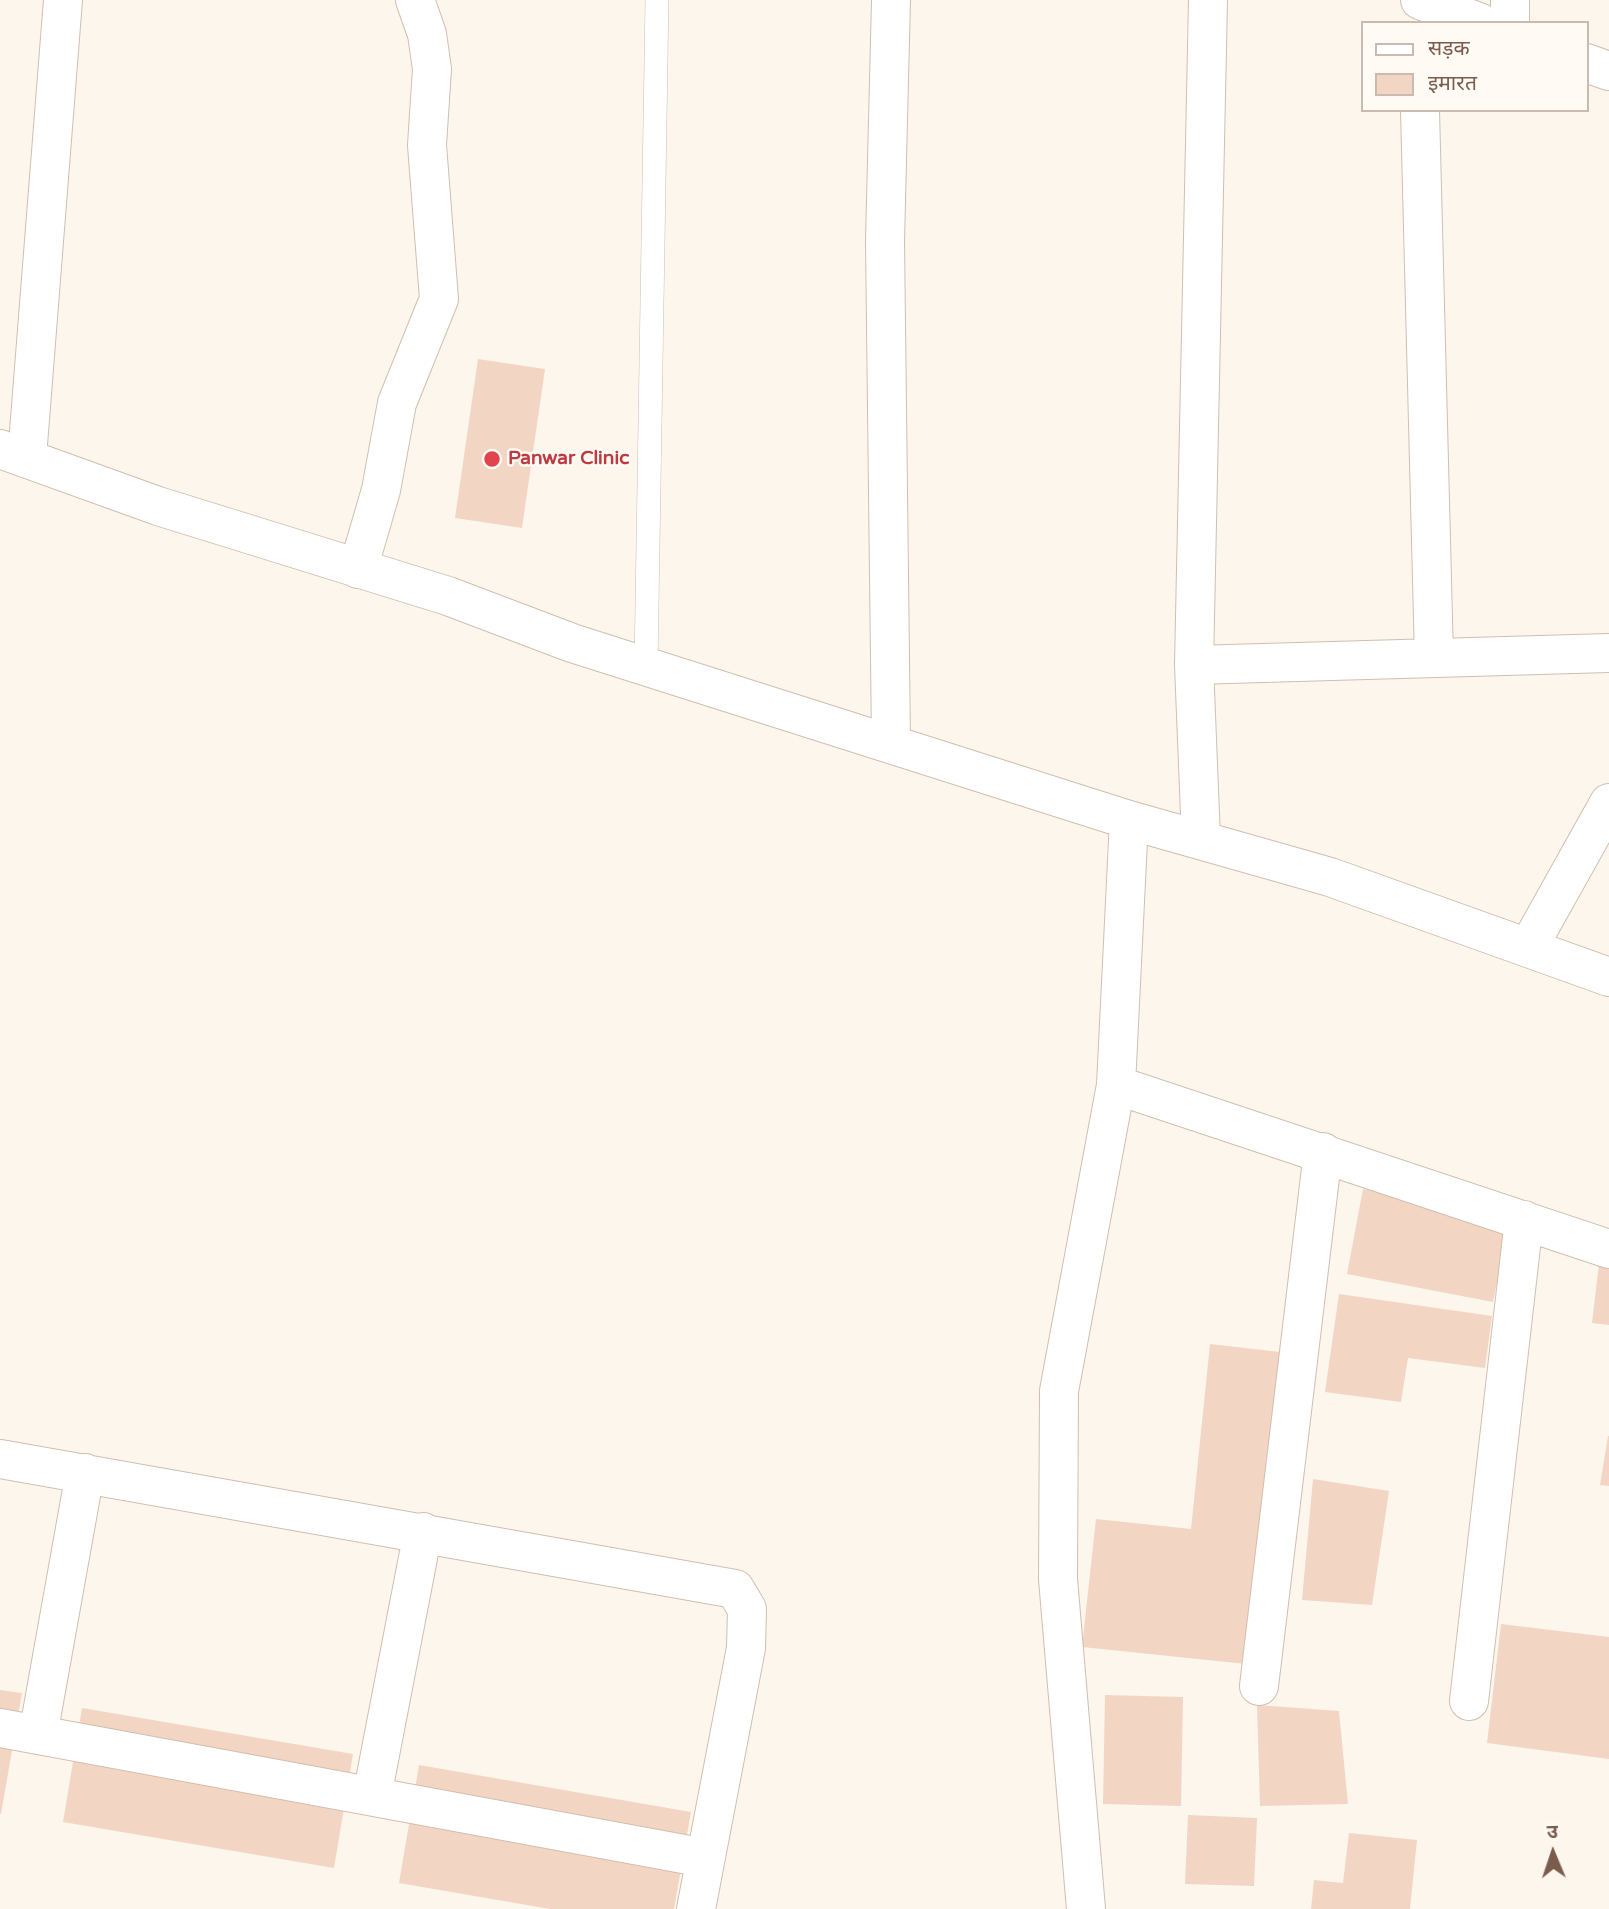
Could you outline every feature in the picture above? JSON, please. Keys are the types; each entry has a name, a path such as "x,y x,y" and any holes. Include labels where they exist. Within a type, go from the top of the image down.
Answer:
{"street":[{"path":"63,0 13,453 158,506 448,596 646,666 891,741 1129,820 1330,877 1609,977"},
{"path":"358,569 381,490 397,403 439,299 427,145 432,69 427,34 415,0"},
{"path":"891,0 885,241 891,741"},
{"path":"1201,839 1194,665 1208,0"},
{"path":"1418,21 1419,0 1476,21"},
{"path":"1510,0 1510,21"},
{"path":"1588,64 1609,71"},
{"path":"1420,112 1434,658"},
{"path":"1194,665 1609,653"},
{"path":"1528,948 1609,803"},
{"path":"1086,1909 1058,1579 1059,1391 1116,1085 1129,820"},
{"path":"1116,1085 1609,1249"},
{"path":"1259,1686 1323,1152"},
{"path":"1469,1701 1524,1220"},
{"path":"0,1459 735,1589 747,1609 746,1648 696,1909"},
{"path":"38,1735 85,1473"},
{"path":"372,1796 423,1532"},
{"path":"0,1728 705,1858"}],"lane":[{"path":"646,666 657,0"}],"building":[{"path":"478,359 545,369 522,528 455,518"},
{"path":"1363,1189 1510,1217 1493,1302 1347,1274"},
{"path":"1600,1255 1609,1256 1609,1325 1592,1323"},
{"path":"1339,1294 1492,1316 1485,1368 1408,1358 1401,1402 1325,1392"},
{"path":"1210,1344 1280,1352 1246,1664 1082,1647 1096,1519 1191,1529"},
{"path":"1609,1436 1609,1486 1600,1485"},
{"path":"1313,1479 1389,1491 1372,1605 1302,1600"},
{"path":"1501,1624 1609,1637 1609,1759 1487,1743"},
{"path":"0,1690 22,1693 1,1814 0,1814"},
{"path":"1105,1695 1183,1697 1181,1806 1103,1804"},
{"path":"1257,1705 1339,1711 1348,1804 1260,1806"},
{"path":"82,1708 353,1754 334,1868 63,1822"},
{"path":"419,1765 691,1812 674,1909 550,1909 399,1883"},
{"path":"1188,1815 1257,1818 1254,1886 1185,1884"},
{"path":"1349,1833 1417,1840 1410,1909 1311,1909 1314,1880 1343,1883"}],"place":[{"name":"Panwar Clinic","path":"492,459"}]}
